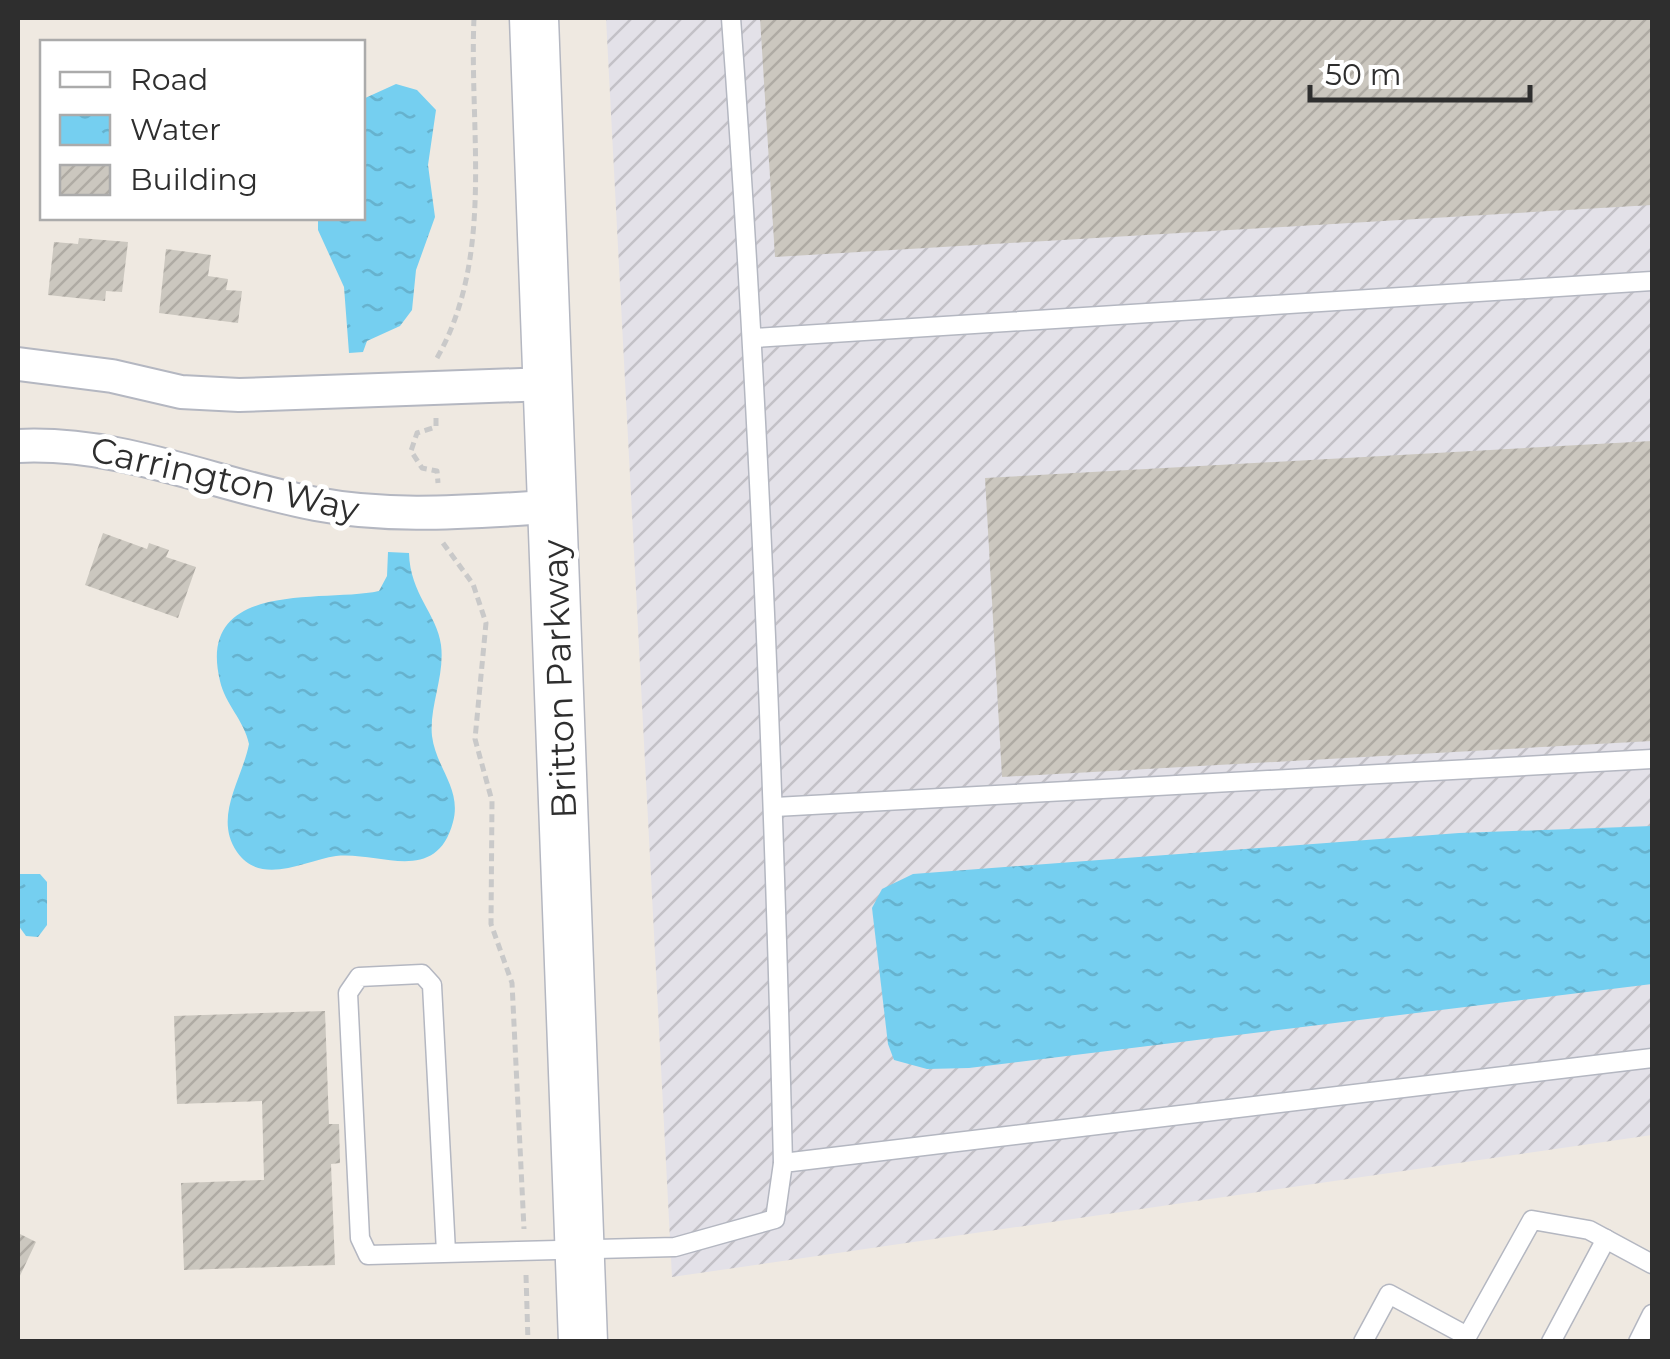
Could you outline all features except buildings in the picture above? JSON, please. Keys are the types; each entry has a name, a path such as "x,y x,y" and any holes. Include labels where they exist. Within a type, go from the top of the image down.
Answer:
{"main road":[{"name":"Britton Parkway","path":"534,18 583,1342"}],"street":[{"path":"18,364 73,370 180,392 239,395 548,384"},
{"name":"Carrington Way","path":"18,446 85,447 312,504 363,512 552,507"}],"lane":[{"path":"446,1252 432,985 422,974 359,977 348,993 360,1238 368,1255 676,1247 775,1219 783,1163 775,808 754,338 731,18"},
{"path":"754,338 1652,281"},
{"path":"775,808 1652,760"},
{"path":"783,1163 1652,1058"},
{"path":"1363,1342 1388,1294 1466,1339 1532,1220 1588,1230 1652,1264"},
{"path":"1551,1342 1606,1239"},
{"path":"1638,1342 1652,1314"}],"path":[{"path":"474,18 472,248 468,286 435,362 436,427 417,433 411,451 422,468 437,471 442,542 473,584 486,622 476,740 492,801 491,924 512,983 528,1342"}],"shaded area":[{"path":"606,18 1652,18 1652,1135 672,1277"}],"water":[{"path":"396,84 417,90 436,110 428,165 435,217 416,270 412,310 400,326 367,341 363,352 349,353 344,287 318,230 318,220 365,220 365,98"},
{"path":"388,552 409,553 414,580 439,634 442,657 432,736 455,810 445,842 434,854 420,860 336,856 284,869 258,868 237,852 230,839 228,812 249,744 220,681 217,648 227,625 245,610 298,598 379,591 387,576"},
{"path":"1652,826 1652,984 969,1068 927,1069 894,1060 888,1044 872,908 882,889 913,874 1459,833"},
{"path":"18,874 40,874 47,882 47,925 38,937 26,936 18,925"}]}
